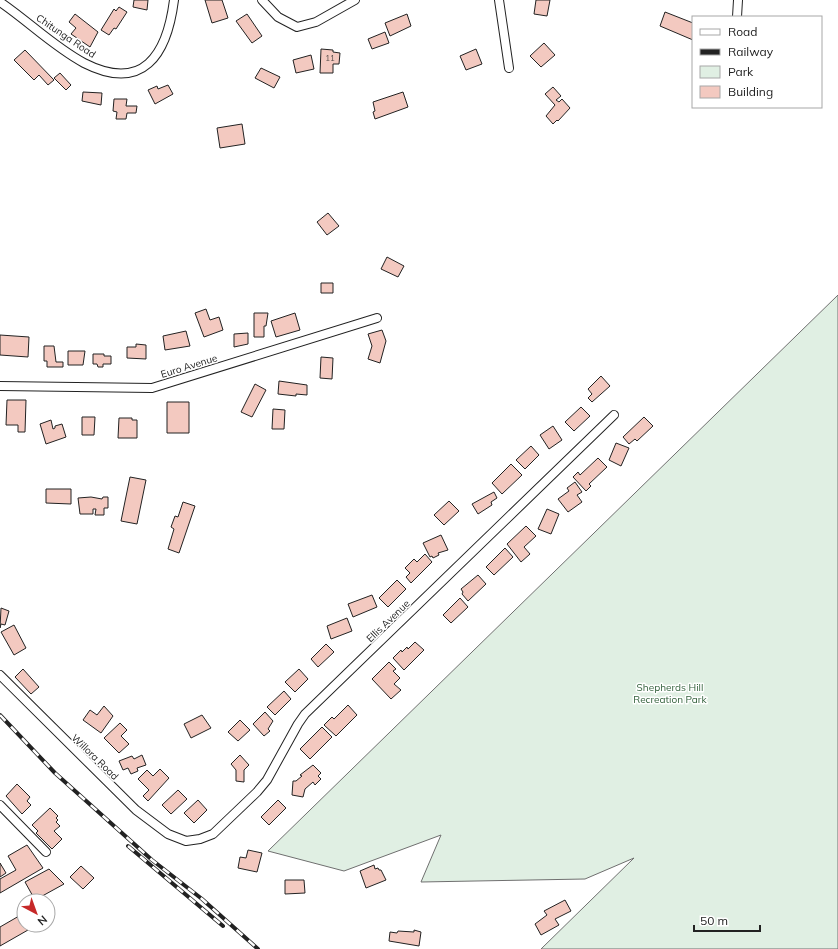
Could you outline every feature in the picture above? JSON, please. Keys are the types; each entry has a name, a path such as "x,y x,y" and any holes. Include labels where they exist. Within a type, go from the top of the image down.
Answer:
{"street":[{"name":"Chitunga Road","path":"0,2 83,62 101,70 121,74 134,73 144,68 153,59 163,44 172,19 174,0"},
{"path":"262,0 278,17 297,27 316,22 355,0"},
{"path":"499,0 508,68"},
{"path":"737,16 738,0"},
{"name":"Euro Avenue","path":"0,386 152,388 377,318"},
{"name":"Ellis Avenue","path":"186,841 200,839 213,834 257,792 266,780 305,714 614,415"},
{"name":"Willora Road","path":"0,675 40,717 136,810 168,834 186,841"},
{"path":"0,805 46,852"}],"green space":[{"name":"Shepherds Hill Recreation Park","path":"838,295 838,949 541,949 634,858 585,879 421,882 441,835 344,871 268,851"}],"building":[{"path":"134,0 148,0 147,10 133,7"},
{"path":"205,0 222,0 228,18 212,23"},
{"path":"536,0 550,0 547,16 534,14"},
{"path":"119,7 127,12 116,29 114,28 109,35 101,30 114,9 116,11"},
{"path":"665,12 692,23 692,40 660,26"},
{"path":"75,14 98,32 90,47 71,34 76,28 69,22"},
{"path":"247,14 262,36 252,43 236,21"},
{"path":"407,14 411,26 390,36 385,23"},
{"path":"385,32 389,43 372,49 368,39"},
{"path":"544,43 555,55 541,67 530,56"},
{"path":"321,49 333,50 333,52 340,53 339,64 333,64 333,73 320,73"},
{"path":"476,49 482,64 466,70 460,56"},
{"path":"25,50 54,80 48,85 39,75 34,80 14,60"},
{"path":"311,55 314,69 296,73 293,60"},
{"path":"261,68 280,77 274,88 255,78"},
{"path":"60,73 71,85 66,90 54,78"},
{"path":"168,85 173,94 155,104 148,90 157,86 158,89"},
{"path":"553,87 561,96 556,100 559,102 562,99 570,108 558,121 557,120 553,124 546,116 555,105 545,94"},
{"path":"83,92 102,93 101,105 82,101"},
{"path":"403,92 408,107 375,119 373,102"},
{"path":"114,99 127,99 126,106 137,106 136,113 127,113 126,119 116,119 117,112 113,111"},
{"path":"242,124 245,144 220,148 217,128"},
{"path":"328,213 339,226 327,235 317,222"},
{"path":"387,257 404,266 398,277 381,269"},
{"path":"321,283 333,283 333,293 321,293"},
{"path":"206,309 210,320 219,317 223,330 204,337 195,313"},
{"path":"254,313 268,313 266,326 264,326 264,337 254,337"},
{"path":"295,313 300,330 276,337 271,321"},
{"path":"382,330 386,341 380,363 368,359 372,346 368,334"},
{"path":"186,331 190,346 165,350 163,336"},
{"path":"248,333 248,344 234,347 234,334"},
{"path":"0,335 29,337 28,357 0,355"},
{"path":"136,344 146,345 146,359 127,358 127,347 136,347"},
{"path":"44,346 54,346 56,362 63,362 63,367 47,367 47,361 44,361"},
{"path":"68,351 85,351 83,365 68,365"},
{"path":"93,354 104,354 104,356 111,356 111,364 103,364 103,367 98,367 97,364 93,364"},
{"path":"321,357 333,358 332,379 320,378"},
{"path":"601,376 610,386 592,402 588,398 592,394 588,389"},
{"path":"279,381 307,385 307,395 296,394 296,396 278,394"},
{"path":"255,384 266,390 252,417 241,412"},
{"path":"7,400 26,400 25,432 18,432 18,425 6,425"},
{"path":"167,402 189,402 189,433 167,433"},
{"path":"581,407 590,416 574,431 565,422"},
{"path":"273,409 285,410 284,429 272,429"},
{"path":"82,417 95,417 94,435 82,435"},
{"path":"644,417 653,426 637,441 635,439 629,444 623,437"},
{"path":"119,418 132,418 132,420 137,420 137,438 118,438"},
{"path":"51,420 53,429 55,426 62,424 66,437 46,444 40,424"},
{"path":"553,426 562,440 549,449 540,435"},
{"path":"616,443 629,448 621,466 609,460"},
{"path":"531,446 539,455 525,469 516,460"},
{"path":"598,458 607,467 589,484 591,486 586,491 573,477 578,472 580,475"},
{"path":"511,464 522,475 502,494 492,483"},
{"path":"130,477 146,480 137,524 121,521"},
{"path":"575,482 582,492 577,495 582,502 568,512 558,499 569,491 567,488"},
{"path":"46,489 71,489 71,504 46,503"},
{"path":"494,492 497,498 491,502 492,505 478,514 472,504"},
{"path":"91,497 102,499 103,497 108,497 108,508 104,508 104,515 95,515 96,509 93,509 93,514 80,514 78,498"},
{"path":"449,501 459,511 444,525 434,515"},
{"path":"183,502 195,506 179,553 168,549 174,529 171,527 175,516 178,517"},
{"path":"547,509 559,514 551,534 538,529"},
{"path":"526,526 536,536 524,547 530,554 521,562 507,544"},
{"path":"441,535 448,550 438,553 439,555 433,558 432,556 430,557 423,543"},
{"path":"505,548 513,557 494,575 486,567"},
{"path":"425,554 432,562 411,583 406,577 410,573 405,568 414,559 417,562"},
{"path":"478,575 486,584 468,601 462,594 463,592 461,589"},
{"path":"397,580 406,589 388,607 379,598"},
{"path":"372,595 377,607 353,617 348,604"},
{"path":"460,598 468,607 451,623 443,615"},
{"path":"1,608 9,611 5,625 1,624 0,628"},
{"path":"347,618 352,631 331,639 327,626"},
{"path":"14,625 26,648 14,655 1,632"},
{"path":"415,642 424,650 404,670 393,658 401,650 402,652 407,647 408,649"},
{"path":"326,644 334,652 318,667 311,659"},
{"path":"389,662 396,669 393,671 400,678 394,684 401,690 391,699 372,679"},
{"path":"23,669 39,687 31,694 15,677"},
{"path":"299,669 308,679 295,692 285,682"},
{"path":"284,691 291,699 275,715 267,707"},
{"path":"348,705 357,715 336,736 324,725 332,717 334,719"},
{"path":"104,706 113,716 101,733 83,720 90,710 97,715"},
{"path":"265,712 273,721 268,729 270,731 264,736 253,724"},
{"path":"202,715 211,728 191,738 184,724"},
{"path":"240,720 250,730 238,741 228,732"},
{"path":"120,723 127,730 121,736 129,744 119,753 104,738"},
{"path":"322,727 332,737 310,759 300,749"},
{"path":"142,755 146,765 137,768 138,771 131,774 128,768 123,770 119,761 132,756 134,759"},
{"path":"240,755 249,765 244,770 244,782 236,781 236,770 231,764"},
{"path":"313,765 321,773 318,776 321,779 315,785 313,782 305,789 303,797 292,795 293,781 296,781 302,776 300,775"},
{"path":"160,769 169,778 148,801 143,796 149,790 138,779 147,770 153,776"},
{"path":"17,784 30,797 27,801 31,805 22,814 6,796"},
{"path":"178,790 187,799 171,814 162,805"},
{"path":"198,800 207,810 194,823 184,813"},
{"path":"278,800 286,808 269,825 261,817"},
{"path":"50,808 58,816 56,818 58,820 56,822 60,826 54,831 62,839 52,849 36,833 38,831 32,825"},
{"path":"27,845 43,868 0,893 0,879 16,870 8,856"},
{"path":"248,850 262,853 257,872 238,868 240,857 246,858"},
{"path":"0,863 6,873 0,877"},
{"path":"374,865 375,869 378,868 381,870 386,880 366,888 360,871"},
{"path":"81,866 94,878 83,889 70,877"},
{"path":"49,869 64,884 48,893 31,893 25,882"},
{"path":"285,880 304,880 305,893 285,894"},
{"path":"565,900 571,911 555,919 559,925 541,935 535,924 547,915 544,911"},
{"path":"16,918 16,933 23,933 0,946 0,927"},
{"path":"414,930 421,932 419,946 389,941 390,932 414,932"}],"railway":[{"path":"0,715 55,773 152,860 202,899 258,949"},
{"path":"128,846 223,926"}]}
